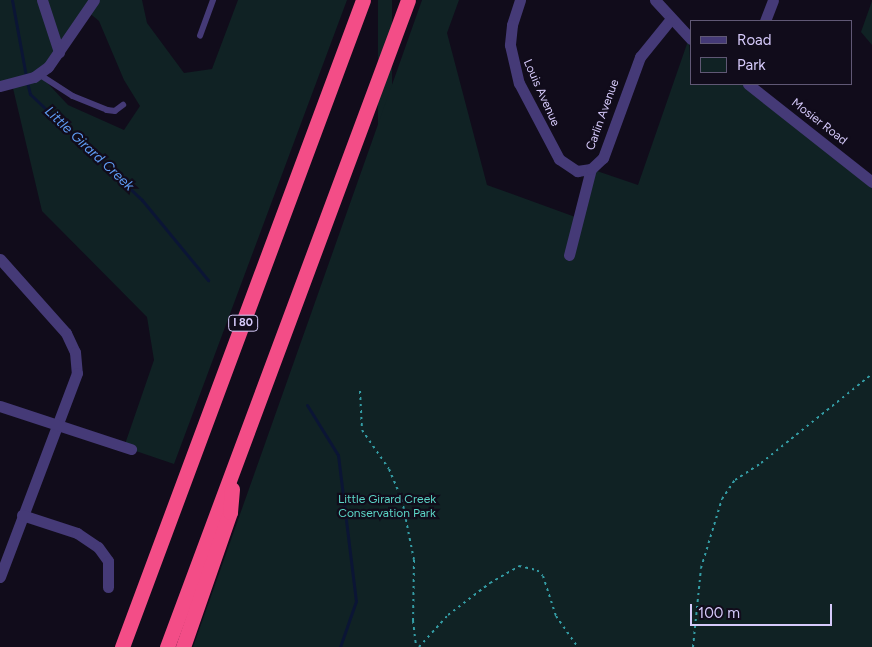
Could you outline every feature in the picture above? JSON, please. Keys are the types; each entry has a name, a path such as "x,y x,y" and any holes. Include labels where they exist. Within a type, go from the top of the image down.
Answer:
{"highway":[{"name":"I 80","path":"122,647 363,0"},
{"path":"167,647 408,0"},
{"path":"183,647 230,512 234,467"},
{"path":"112,647 142,595"}],"street":[{"path":"42,0 59,52"},
{"path":"0,86 36,76 59,52 94,0"},
{"name":"Louis Avenue","path":"520,0 512,25 510,45 519,83 559,159 577,171 591,169"},
{"path":"655,0 670,20 690,38"},
{"path":"766,20 773,0"},
{"name":"Carlin Avenue","path":"569,255 591,169 603,158 640,57 670,20"},
{"name":"Mosier Road","path":"749,85 872,182"},
{"path":"0,259 66,333 75,352 75,384 22,515 0,577"},
{"path":"0,406 130,449"},
{"path":"22,515 77,533 98,547 108,561 108,587"}],"lane":[{"path":"200,36 213,0"},
{"path":"36,76 73,96 107,110 115,111 123,104"}],"path":[{"path":"694,647 701,568 722,499 735,480 761,463 872,374"},
{"path":"360,391 362,430 389,469 402,500 414,560 413,621 418,647"},
{"path":"418,647 448,614 490,582 519,566 537,570 543,576 556,616 578,647"}],"green space":[{"path":"0,0 142,0 147,23 184,73 212,69 238,0 347,0 174,464 124,447 154,360 147,317 42,211 12,84 0,86","holes":["87,11 99,21 124,80 140,106 124,130 68,105 39,74"]},
{"name":"Little Girard Creek Conservation Park","path":"378,0 392,0 392,647 378,647"},
{"name":"Little Girard Creek Conservation Park","path":"422,0 459,0 447,33 487,185 578,218 591,169 638,185 689,38 690,85 749,85 872,182 872,647 193,647"},
{"path":"872,1 872,45 861,32"}],"waterway":[{"name":"Little Girard Creek","path":"12,0 26,76"},
{"name":"Little Girard Creek","path":"27,82 30,94 142,200 208,280"},
{"name":"Little Girard Creek","path":"307,405 338,455 356,601 340,647"}]}
